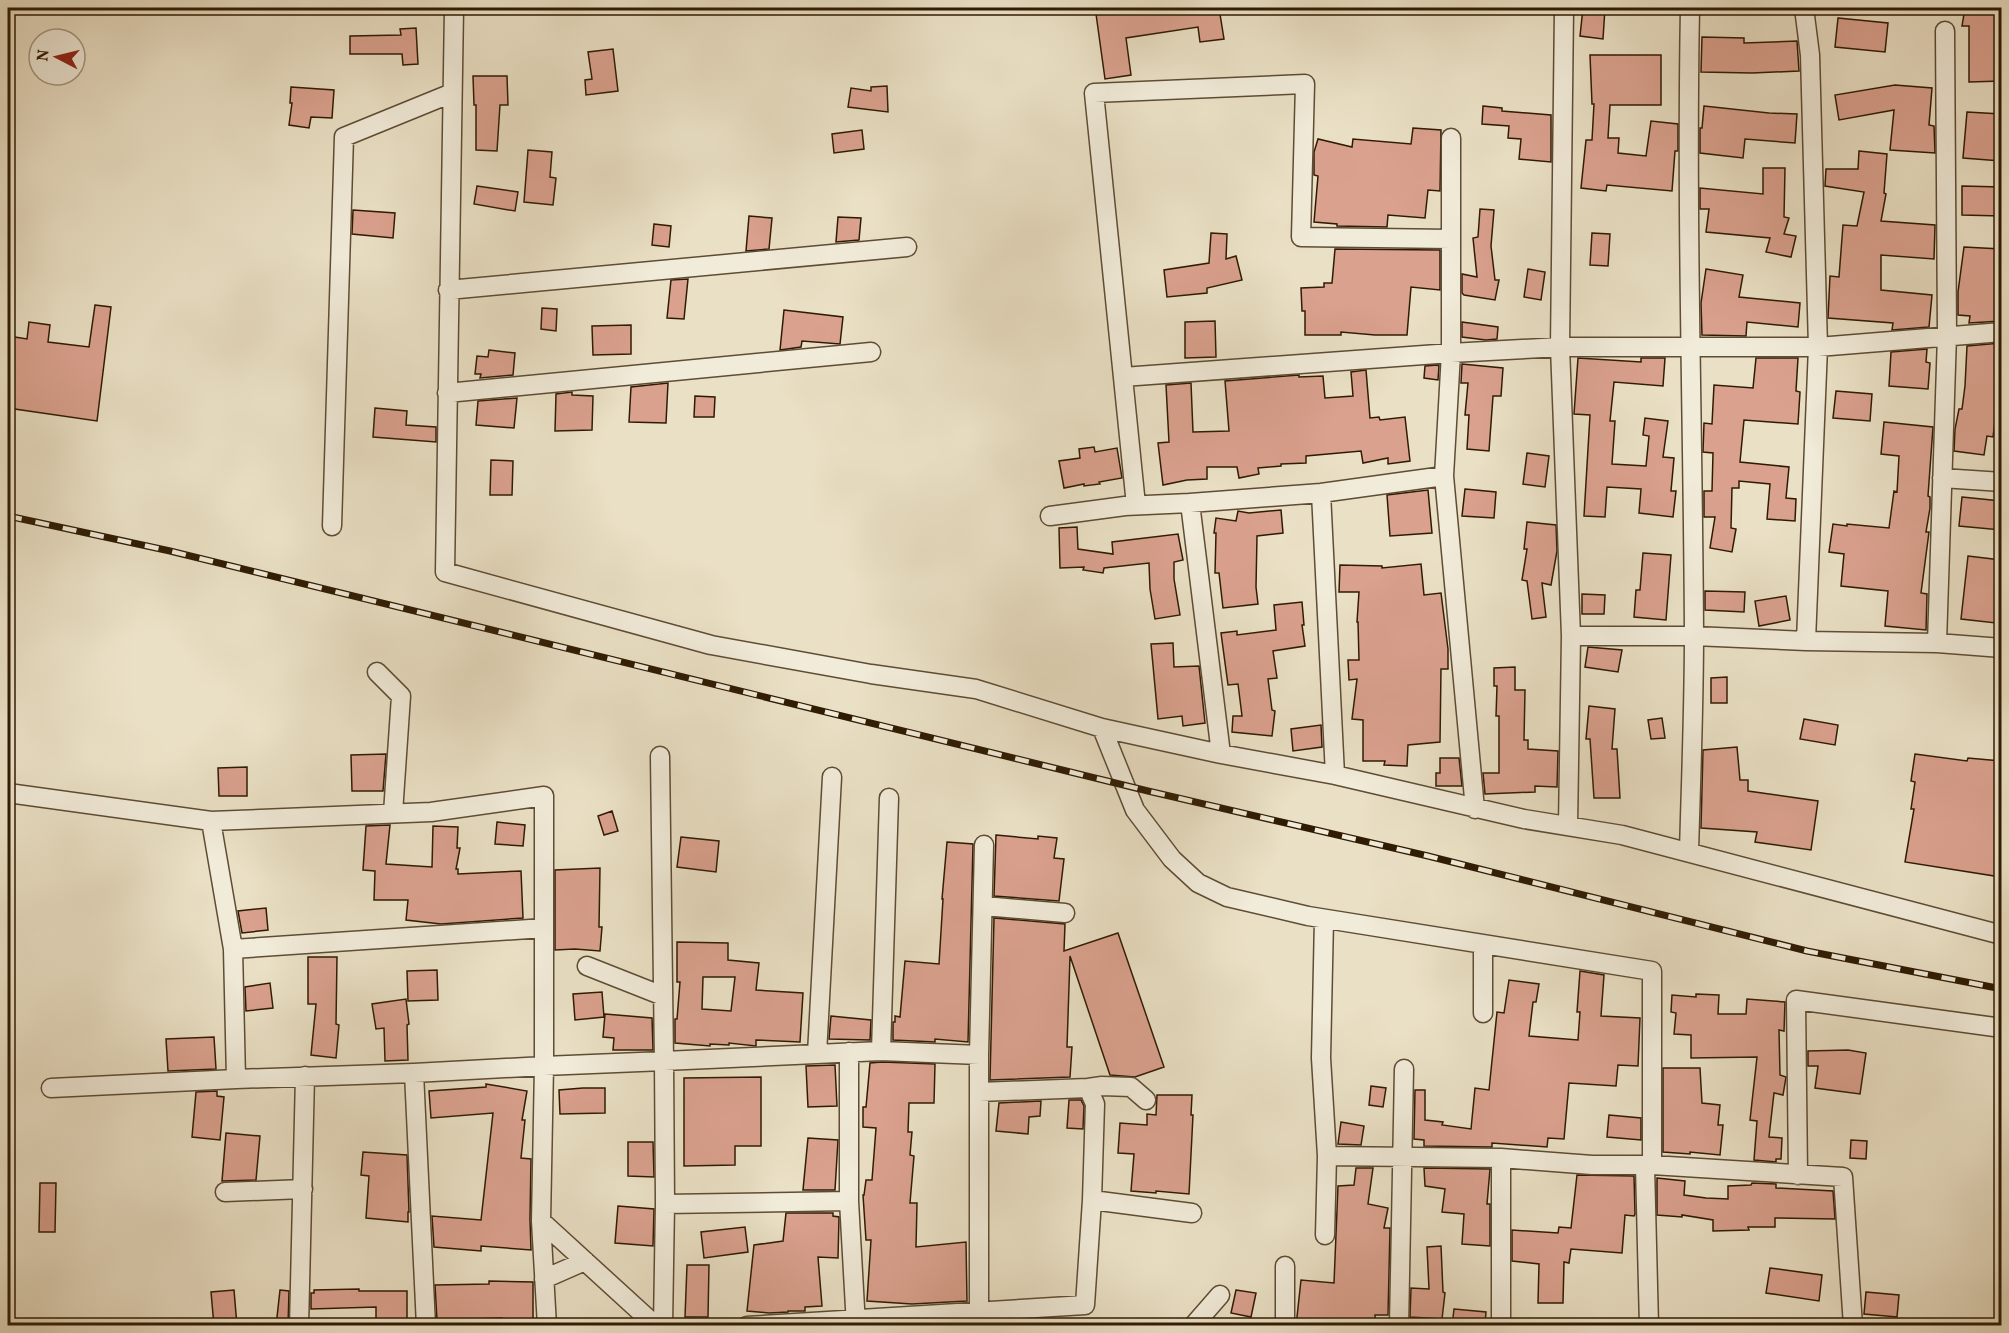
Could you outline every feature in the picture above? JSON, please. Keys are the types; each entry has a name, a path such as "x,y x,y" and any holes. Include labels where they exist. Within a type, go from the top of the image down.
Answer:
{"street":[{"path":"454,8 445,572 711,645 871,674 975,689 1102,728 1221,754 1335,775 1475,809 1622,835 2001,935"},
{"path":"1564,8 1560,347 1571,636 1568,826"},
{"path":"1689,852 1694,636 1689,348 1690,8"},
{"path":"1804,8 1810,55 1818,346 1806,641"},
{"path":"1937,643 1947,335 1945,31"},
{"path":"1136,505 1094,93 1305,84 1301,237 1451,239"},
{"path":"332,526 344,137 452,93"},
{"path":"1451,138 1451,353 1444,476 1475,809"},
{"path":"448,290 907,247"},
{"path":"1123,377 1560,347 1818,346 2001,332"},
{"path":"447,393 871,352"},
{"path":"1050,516 1136,505 1190,504 1321,493 1444,476"},
{"path":"1942,478 2001,482"},
{"path":"1321,493 1335,775"},
{"path":"1190,504 1221,754"},
{"path":"1571,636 1694,636 1937,643 2001,648"},
{"path":"376,672 402,696 393,813"},
{"path":"1102,728 1135,810 1172,859 1198,883 1227,897 1324,919 1652,971 1649,1326"},
{"path":"660,756 665,1204 663,1326"},
{"path":"817,1054 832,777"},
{"path":"8,793 211,821 430,812 544,796 544,1066 541,1221 547,1326"},
{"path":"881,1052 889,798"},
{"path":"211,821 233,949 236,1079"},
{"path":"979,1318 979,1055 984,845"},
{"path":"984,906 1065,913"},
{"path":"1324,919 1321,1058 1327,1156 1325,1235"},
{"path":"233,949 544,928"},
{"path":"1483,944 1483,1013"},
{"path":"587,966 663,996"},
{"path":"1798,1175 1796,1000 2001,1029"},
{"path":"849,1052 849,1201 855,1322"},
{"path":"51,1088 849,1052 979,1055"},
{"path":"1399,1326 1404,1069"},
{"path":"414,1073 426,1326"},
{"path":"299,1326 305,1076"},
{"path":"979,1092 1102,1086 1131,1087 1146,1100"},
{"path":"747,1326 979,1318 1085,1305 1095,1104 1088,1088"},
{"path":"1327,1156 1501,1158 1592,1165 1844,1177 1853,1326"},
{"path":"1501,1158 1501,1326"},
{"path":"225,1192 303,1189"},
{"path":"1092,1200 1192,1213"},
{"path":"665,1204 849,1201"},
{"path":"541,1221 656,1326"},
{"path":"544,1279 585,1261"},
{"path":"1285,1266 1285,1326"},
{"path":"1193,1326 1220,1295"}],"building":[{"path":"1140,8 1219,8 1224,39 1200,42 1198,27 1126,38 1131,75 1105,79 1096,14"},
{"path":"1583,8 1605,8 1603,39 1580,36"},
{"path":"1965,8 2001,11 2001,81 1969,82 1969,26 1962,26"},
{"path":"1838,18 1888,23 1885,52 1835,47"},
{"path":"416,28 418,64 403,65 402,54 350,54 350,36 401,35 400,29"},
{"path":"1702,37 1744,38 1744,43 1797,41 1799,71 1701,72"},
{"path":"613,49 618,91 586,95 585,80 592,79 588,52"},
{"path":"1590,55 1661,55 1661,105 1610,105 1608,138 1619,138 1618,153 1646,156 1651,121 1678,124 1678,151 1675,151 1672,191 1607,185 1606,191 1581,188 1586,140 1592,140 1594,104 1592,104"},
{"path":"473,76 507,76 508,105 500,105 497,151 476,150 476,105 474,105"},
{"path":"1895,85 1932,88 1929,125 1934,126 1935,153 1890,150 1894,110 1839,120 1835,95"},
{"path":"887,86 888,112 848,107 851,88 871,91 871,87"},
{"path":"291,87 334,90 332,118 311,117 309,128 289,125 292,103 290,103"},
{"path":"1483,106 1502,108 1502,111 1551,115 1551,162 1519,159 1521,139 1508,138 1509,126 1482,124"},
{"path":"1704,106 1797,114 1795,143 1745,139 1743,158 1700,153 1700,128 1702,128"},
{"path":"1967,112 2001,114 2001,161 1963,158"},
{"path":"1413,128 1441,130 1440,191 1428,190 1425,218 1388,215 1387,227 1337,226 1337,224 1314,222 1318,176 1314,175 1314,152 1318,139 1352,147 1353,139 1411,144"},
{"path":"862,130 864,149 834,153 832,134"},
{"path":"528,150 552,152 550,177 556,178 553,205 524,202"},
{"path":"1859,151 1887,154 1884,193 1886,194 1881,221 1935,225 1934,259 1881,255 1881,290 1932,295 1929,327 1892,330 1893,323 1828,318 1830,276 1839,277 1843,225 1857,226 1864,192 1825,186 1826,169 1858,169"},
{"path":"1763,168 1785,168 1784,217 1789,218 1784,234 1796,236 1791,257 1766,252 1770,238 1706,232 1709,209 1700,209 1700,188 1763,194"},
{"path":"477,186 518,192 515,211 474,204"},
{"path":"1962,186 2001,187 2001,216 1962,215"},
{"path":"1480,209 1494,210 1491,246 1495,280 1499,280 1495,300 1462,293 1462,274 1477,277 1473,238 1478,237"},
{"path":"353,210 395,213 393,238 352,234"},
{"path":"749,216 772,218 769,249 746,251"},
{"path":"838,217 861,218 859,240 836,242"},
{"path":"654,224 671,226 669,247 652,245"},
{"path":"1211,233 1227,234 1226,259 1236,256 1242,280 1207,288 1207,293 1167,297 1164,270 1209,263"},
{"path":"1592,233 1610,234 1608,266 1590,265"},
{"path":"1964,247 2001,249 2001,321 1969,323 1970,316 1958,315 1958,292"},
{"path":"1335,249 1440,250 1440,290 1411,287 1407,335 1341,332 1341,335 1305,335 1305,311 1302,311 1301,288 1324,287 1324,283 1332,283"},
{"path":"1528,269 1545,272 1541,300 1524,297"},
{"path":"1706,269 1743,275 1739,297 1800,303 1798,327 1747,322 1746,336 1702,335 1701,303"},
{"path":"688,279 684,319 667,318 671,280"},
{"path":"95,305 111,307 97,421 8,408 8,336 27,339 29,322 50,325 48,342 89,347"},
{"path":"542,308 557,309 556,331 541,329"},
{"path":"784,310 843,317 840,344 802,341 801,347 780,350"},
{"path":"1215,321 1216,357 1185,358 1185,322"},
{"path":"1462,322 1498,327 1497,339 1462,337"},
{"path":"631,325 631,354 593,355 592,326"},
{"path":"2001,343 2001,407 1997,406 1993,437 1987,436 1984,455 1954,451 1955,429 1959,409 1962,409 1965,386 1967,346"},
{"path":"1927,349 1926,362 1930,363 1928,389 1889,386 1891,352"},
{"path":"489,350 515,353 513,375 480,378 481,374 475,374 477,356 488,357"},
{"path":"1578,358 1641,362 1641,358 1665,358 1663,386 1614,382 1610,421 1615,421 1612,464 1646,466 1649,436 1643,435 1645,418 1668,421 1663,457 1674,458 1671,491 1676,491 1673,517 1639,513 1641,489 1607,487 1605,517 1584,516 1590,415 1574,414"},
{"path":"1756,358 1798,358 1796,391 1800,392 1798,424 1744,420 1740,462 1789,467 1786,498 1796,499 1795,521 1767,519 1770,484 1739,481 1739,488 1732,488 1731,528 1736,529 1732,552 1710,548 1715,517 1704,517 1704,491 1712,491 1713,453 1703,452 1704,423 1712,424 1714,385 1753,388"},
{"path":"1462,364 1503,368 1501,396 1493,396 1489,451 1467,449 1469,415 1465,415 1468,383 1461,383"},
{"path":"1425,366 1439,366 1438,380 1424,378"},
{"path":"1366,370 1370,418 1379,417 1380,420 1405,417 1410,461 1388,464 1388,458 1363,463 1361,451 1306,456 1306,463 1258,468 1259,474 1239,478 1237,467 1207,467 1207,479 1163,485 1158,443 1169,442 1166,385 1191,383 1193,432 1229,431 1225,381 1299,375 1299,377 1323,376 1325,398 1353,396 1351,372"},
{"path":"668,383 666,423 629,422 631,387"},
{"path":"1836,391 1872,394 1870,421 1833,418"},
{"path":"572,392 572,395 593,396 592,430 555,431 556,394"},
{"path":"695,396 715,397 714,417 694,417"},
{"path":"517,398 514,428 476,425 478,401"},
{"path":"375,408 407,411 406,425 436,427 436,442 373,437"},
{"path":"1884,422 1933,427 1928,496 1930,497 1930,508 1926,532 1929,532 1921,593 1927,594 1926,630 1885,626 1888,591 1841,586 1844,554 1829,552 1833,524 1889,528 1894,491 1897,492 1899,456 1881,454"},
{"path":"1094,447 1095,452 1117,448 1122,478 1099,482 1100,484 1064,488 1059,461 1080,458 1079,449"},
{"path":"1527,453 1549,456 1545,487 1523,484"},
{"path":"491,460 513,461 512,495 490,495"},
{"path":"1465,489 1496,492 1494,518 1462,516"},
{"path":"1428,490 1432,533 1390,536 1387,495"},
{"path":"1962,497 2001,501 2001,530 1959,526"},
{"path":"1281,510 1283,533 1257,536 1258,604 1223,608 1219,573 1215,573 1216,518 1236,521 1238,511 1249,513"},
{"path":"1527,522 1556,525 1557,551 1551,585 1542,583 1546,617 1532,619 1527,581 1522,580 1527,549 1524,549"},
{"path":"1077,527 1078,549 1113,554 1112,542 1178,534 1183,560 1174,562 1174,579 1180,615 1155,619 1149,563 1104,568 1103,573 1083,570 1084,567 1060,568 1059,528"},
{"path":"1643,553 1671,555 1666,620 1634,617 1636,590 1640,590"},
{"path":"1968,556 2001,560 1996,623 1961,619"},
{"path":"1421,564 1424,595 1441,593 1448,649 1448,669 1441,669 1440,742 1408,745 1407,766 1384,765 1385,761 1363,761 1363,720 1352,719 1357,679 1349,680 1348,660 1359,660 1357,622 1359,592 1339,592 1340,565 1382,566 1382,568"},
{"path":"1705,591 1745,592 1744,612 1705,610"},
{"path":"1582,594 1605,595 1604,614 1582,614"},
{"path":"1786,596 1790,620 1759,626 1755,601"},
{"path":"1302,602 1305,646 1273,651 1277,678 1268,679 1272,710 1275,711 1272,736 1232,732 1233,716 1242,716 1238,684 1228,685 1221,633 1237,631 1237,635 1276,630 1274,605"},
{"path":"1173,643 1174,667 1199,666 1205,723 1183,726 1182,716 1158,719 1151,644"},
{"path":"1588,647 1622,650 1618,672 1585,667"},
{"path":"1515,667 1515,690 1525,690 1524,740 1528,740 1528,749 1558,751 1557,787 1535,786 1535,792 1485,794 1483,773 1499,773 1499,716 1496,716 1497,686 1494,686 1494,668"},
{"path":"1727,677 1727,703 1711,703 1711,678"},
{"path":"1589,706 1615,709 1612,749 1617,749 1620,798 1594,798 1590,739 1586,739"},
{"path":"1662,718 1665,738 1651,739 1648,720"},
{"path":"1804,719 1838,725 1835,745 1800,739"},
{"path":"1321,725 1322,747 1293,751 1291,729"},
{"path":"1737,747 1740,780 1748,780 1748,791 1818,801 1811,850 1755,842 1757,832 1701,828 1703,750"},
{"path":"386,754 383,791 352,791 351,755"},
{"path":"1915,754 1967,761 1968,758 2001,761 2001,877 1905,862 1914,809 1911,809 1915,782 1911,781"},
{"path":"1440,758 1459,758 1462,786 1436,786 1436,773 1440,773"},
{"path":"247,767 247,796 219,796 218,768"},
{"path":"612,811 618,831 604,835 598,816"},
{"path":"497,822 525,825 523,846 495,844"},
{"path":"390,825 386,864 432,867 433,826 458,827 457,848 460,848 456,869 458,869 458,874 521,871 523,918 441,924 406,920 408,900 374,900 375,871 363,870 366,826"},
{"path":"996,835 1038,839 1038,836 1057,838 1054,858 1064,859 1059,901 994,896"},
{"path":"681,837 719,841 716,872 677,867"},
{"path":"947,842 973,844 968,1042 935,1039 935,1042 893,1040 893,1022 895,1022 895,1016 900,1017 905,961 939,964"},
{"path":"600,868 599,927 602,927 600,951 555,950 555,870"},
{"path":"266,908 268,930 242,933 238,911"},
{"path":"994,918 1065,924 1064,951 1118,933 1164,1067 1135,1077 1110,1075 1070,956 1067,1047 1072,1047 1070,1077 990,1080"},
{"path":"677,942 728,943 728,960 759,963 756,990 803,993 800,1042 756,1040 756,1046 729,1043 729,1045 710,1044 710,1046 675,1043 675,1019 677,1019 680,982 677,982","holes":["703,977 735,977 731,1011 702,1009"]},
{"path":"308,957 337,957 336,1024 339,1025 336,1058 311,1055 316,1004 308,1004"},
{"path":"437,970 438,1000 408,1001 407,971"},
{"path":"1580,971 1604,975 1601,1016 1640,1018 1638,1066 1618,1065 1616,1086 1569,1083 1564,1139 1548,1138 1547,1147 1492,1143 1492,1147 1424,1146 1424,1140 1414,1139 1415,1090 1425,1090 1425,1120 1471,1129 1475,1088 1489,1090 1497,1012 1504,1013 1509,980 1539,984 1536,1002 1533,1002 1529,1036 1578,1040 1580,1012 1577,1012"},
{"path":"270,983 273,1008 246,1011 245,987"},
{"path":"602,992 604,1017 575,1020 573,994"},
{"path":"1696,994 1719,995 1718,1014 1746,1014 1747,999 1785,1002 1784,1031 1779,1030 1780,1075 1786,1077 1783,1095 1774,1093 1769,1137 1782,1138 1781,1159 1776,1159 1776,1162 1754,1160 1757,1121 1750,1120 1757,1057 1691,1058 1691,1035 1674,1034 1676,1013 1671,1012 1672,995 1696,997"},
{"path":"406,999 409,1024 407,1025 408,1060 385,1061 384,1028 376,1029 372,1004"},
{"path":"605,1014 652,1018 653,1050 613,1050 614,1038 603,1037"},
{"path":"831,1016 871,1020 870,1040 829,1039"},
{"path":"214,1037 216,1069 168,1071 166,1039"},
{"path":"1848,1050 1866,1053 1860,1094 1815,1088 1818,1066 1808,1066 1808,1051"},
{"path":"870,1063 935,1064 934,1103 909,1103 908,1132 912,1132 910,1155 914,1156 910,1203 917,1203 916,1247 966,1242 967,1301 912,1304 867,1301 871,1240 866,1240 863,1195 866,1180 872,1180 876,1128 863,1127 863,1107 866,1107"},
{"path":"835,1065 837,1106 808,1107 806,1066"},
{"path":"1663,1068 1700,1068 1702,1103 1720,1105 1718,1125 1723,1125 1720,1155 1663,1152"},
{"path":"761,1077 761,1146 735,1146 735,1165 684,1166 684,1078"},
{"path":"486,1084 527,1091 522,1120 525,1120 521,1158 531,1159 531,1250 481,1246 481,1251 434,1247 432,1216 481,1220 493,1113 431,1118 429,1091 486,1087"},
{"path":"1371,1086 1386,1088 1383,1107 1369,1105"},
{"path":"605,1088 605,1113 560,1114 559,1090"},
{"path":"217,1091 217,1096 224,1097 220,1140 192,1137 196,1092"},
{"path":"1157,1095 1192,1095 1189,1194 1131,1191 1134,1154 1118,1153 1120,1123 1147,1125 1147,1114 1156,1115"},
{"path":"1069,1100 1081,1100 1084,1106 1083,1129 1067,1128"},
{"path":"1041,1101 1040,1116 1029,1117 1028,1134 996,1131 999,1103"},
{"path":"1609,1115 1641,1118 1641,1140 1607,1137"},
{"path":"1341,1122 1364,1126 1361,1145 1338,1144"},
{"path":"226,1133 260,1136 256,1180 222,1181"},
{"path":"808,1138 838,1140 835,1190 803,1190"},
{"path":"1851,1140 1867,1141 1866,1159 1850,1158"},
{"path":"628,1142 653,1142 654,1177 628,1176"},
{"path":"363,1152 407,1155 408,1222 366,1218 369,1176 361,1175"},
{"path":"1356,1168 1373,1168 1368,1204 1388,1208 1384,1228 1390,1228 1388,1315 1375,1315 1376,1326 1296,1326 1301,1280 1334,1283 1338,1186 1354,1185"},
{"path":"1424,1168 1490,1169 1487,1204 1490,1204 1490,1246 1462,1244 1464,1214 1442,1212 1445,1189 1425,1186"},
{"path":"1577,1175 1634,1176 1635,1214 1634,1216 1625,1215 1622,1253 1571,1249 1569,1263 1564,1262 1563,1303 1538,1303 1539,1264 1512,1261 1512,1230 1558,1233 1559,1227 1571,1228"},
{"path":"1657,1178 1685,1181 1684,1195 1706,1198 1728,1199 1728,1186 1751,1185 1752,1183 1776,1184 1776,1188 1833,1191 1835,1219 1775,1218 1775,1227 1713,1231 1713,1220 1682,1215 1682,1217 1657,1215"},
{"path":"40,1183 56,1183 55,1232 39,1232"},
{"path":"618,1206 654,1209 653,1246 615,1243"},
{"path":"786,1213 833,1213 833,1216 839,1217 838,1258 818,1257 822,1306 805,1307 805,1311 769,1313 747,1311 754,1245 783,1241"},
{"path":"745,1227 748,1252 704,1258 701,1232"},
{"path":"1441,1246 1443,1292 1445,1293 1442,1319 1410,1317 1411,1288 1429,1289 1427,1247"},
{"path":"687,1265 709,1265 708,1317 685,1317"},
{"path":"1770,1268 1822,1275 1819,1301 1766,1293"},
{"path":"489,1281 533,1282 533,1326 503,1326 502,1318 437,1320 435,1285 489,1284"},
{"path":"359,1289 359,1291 407,1291 407,1323 401,1323 401,1326 383,1326 383,1320 376,1320 376,1307 311,1309 311,1293 314,1293 314,1290"},
{"path":"234,1290 237,1326 214,1326 211,1292"},
{"path":"280,1290 289,1291 288,1326 276,1326"},
{"path":"1236,1290 1256,1293 1251,1317 1231,1313"},
{"path":"1866,1292 1899,1295 1897,1317 1864,1314"},
{"path":"1454,1309 1486,1312 1485,1326 1452,1326"}],"railway":[{"path":"8,516 170,551 1148,791 1428,856 1807,951 2002,989"}]}
